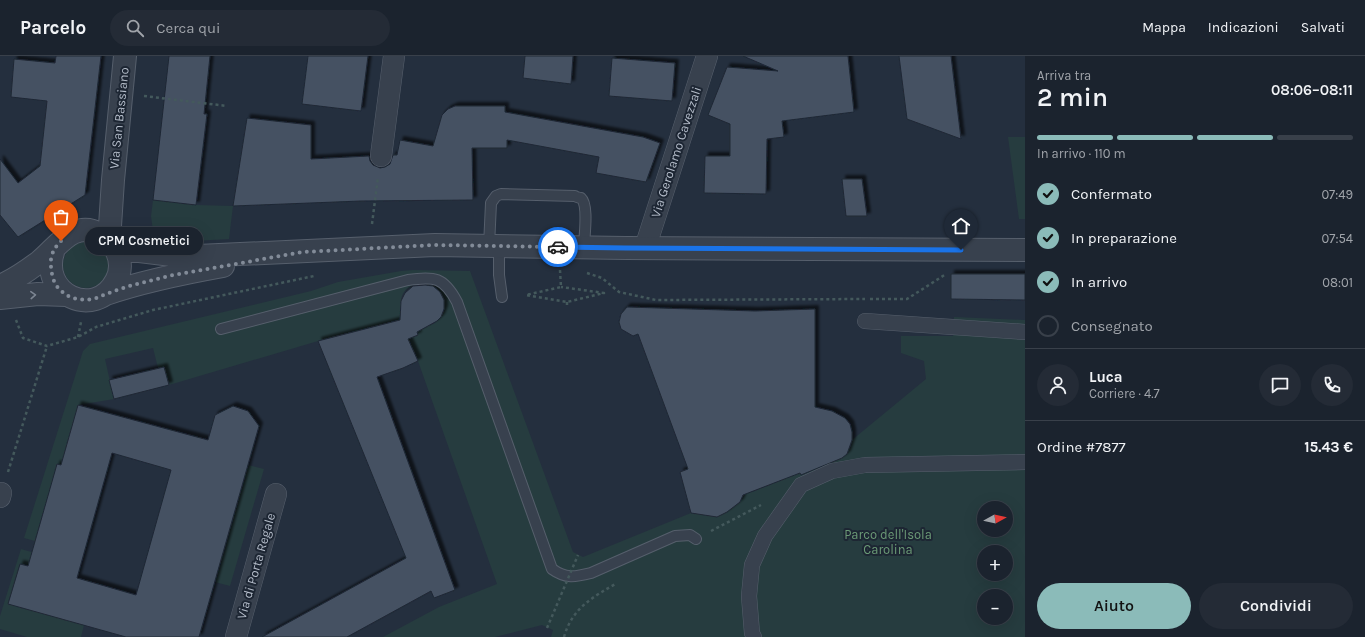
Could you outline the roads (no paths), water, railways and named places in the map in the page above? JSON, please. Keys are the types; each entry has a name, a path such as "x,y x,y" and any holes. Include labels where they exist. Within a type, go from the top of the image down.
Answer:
{"street":[{"name":"Via San Bassiano","path":"114,246 110,226 125,56"},
{"path":"382,156 394,56"},
{"name":"Via Gerolamo Cavezzali","path":"645,248 707,56"},
{"name":"Via San Bassiano","path":"79,231 103,208 113,180"},
{"path":"3,294 24,273 40,262 69,234 79,231 88,231 106,237 114,246 120,264 119,272 112,288 106,294"},
{"path":"114,246 172,255 198,256 435,245 645,248 1025,250"},
{"path":"54,249 51,258 51,269 53,279 58,288 66,295 76,299 86,300 97,298 129,286 173,275 303,252"},
{"path":"3,294 66,295"},
{"path":"865,321 1025,332"},
{"path":"754,637 752,632 749,596 752,565 765,536 801,485 832,471 865,465 1025,462"},
{"name":"Via di Porta Regale","path":"236,637 276,494"}],"lane":[{"path":"502,297 494,246 491,203 496,196 501,194 575,196 581,198 585,209 584,247"},
{"path":"220,329 408,280 424,277 440,280 449,288 457,302 552,569 566,576 582,575 591,573 675,536 690,535 696,539"}],"place":[{"name":"CPM Cosmetici","path":"61,241"}],"park label":[{"name":"Parco dell'Isola Carolina","path":"888,542"}]}
